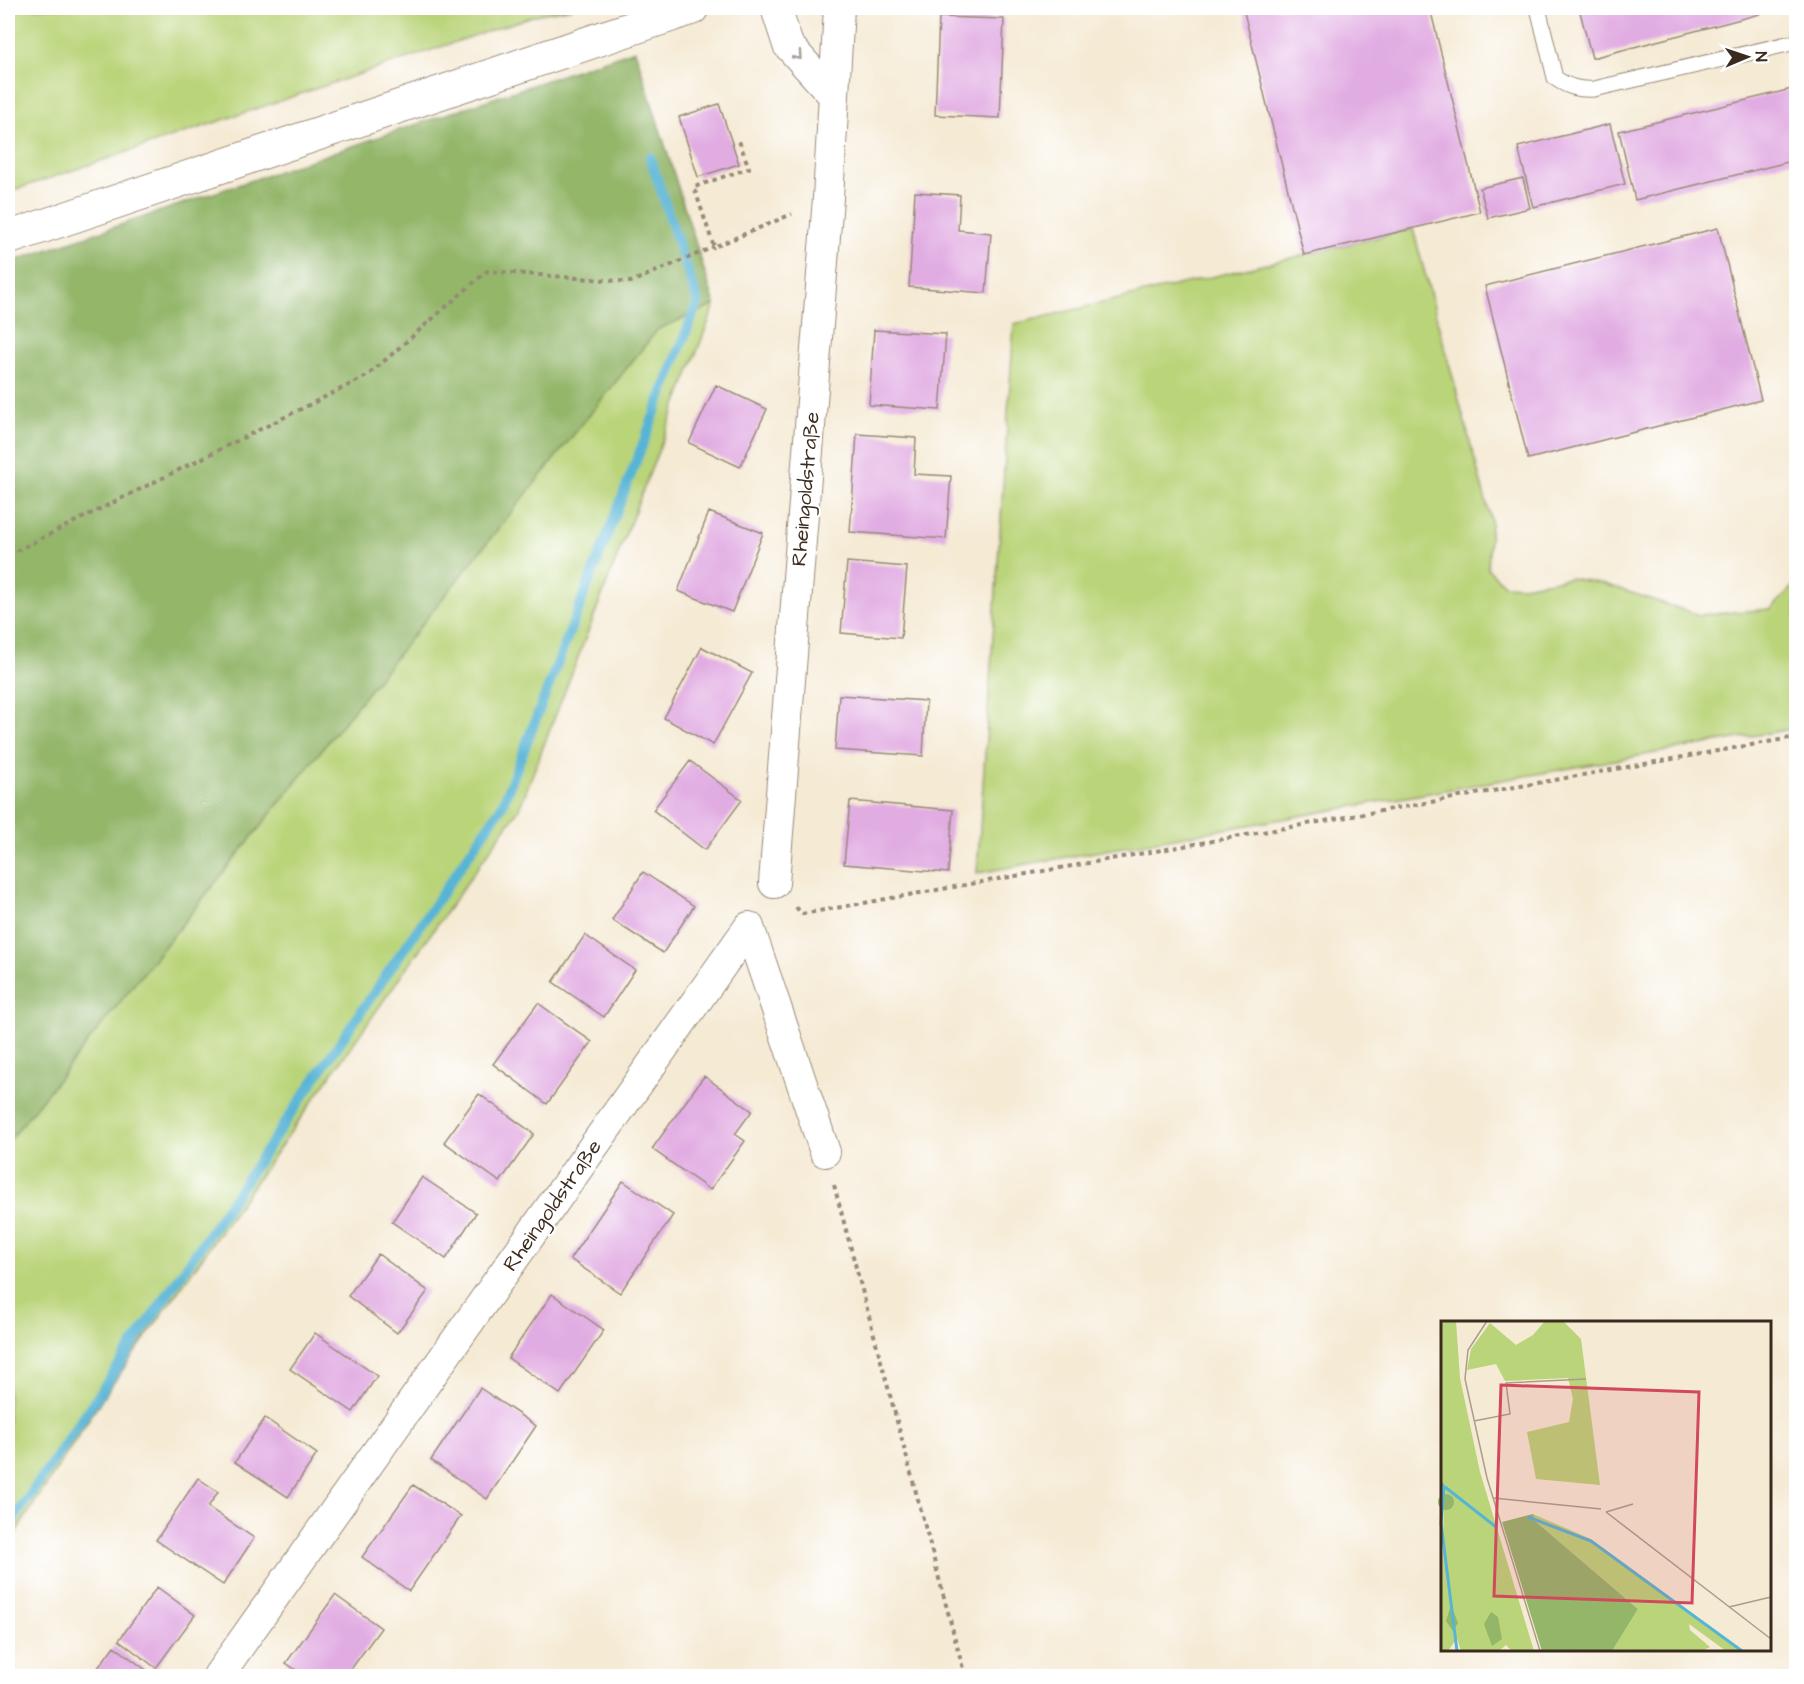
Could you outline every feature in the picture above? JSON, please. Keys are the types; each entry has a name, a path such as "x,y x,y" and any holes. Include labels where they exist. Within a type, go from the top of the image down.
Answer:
{"main road":[{"path":"8,238 692,8"}],"street":[{"path":"776,8 788,45 834,96"},
{"name":"Rheingoldstraße","path":"774,882 828,198 839,8"},
{"name":"Rheingoldstraße","path":"218,1677 749,927 825,1152"}],"lane":[{"path":"1538,8 1556,78 1571,87 1583,90 1797,42"}],"path":[{"path":"714,247 694,187 749,168 739,141"},
{"path":"8,555 367,376 487,271 631,282 828,198"},
{"path":"774,882 802,914 1797,737"},
{"path":"825,1152 964,1677"}],"green space":[{"path":"8,8 573,8 539,14 8,192"},
{"path":"635,50 715,305 658,329 8,1142 8,263"},
{"path":"1413,229 1491,520 1488,569 1504,585 1522,586 1570,578 1604,584 1699,615 1771,609 1796,584 1796,728 977,873 1014,324"},
{"path":"715,305 519,809 102,1399 8,1544 8,1142 658,329"}],"building":[{"path":"1243,8 1430,8 1480,212 1304,255"},
{"path":"1579,8 1759,8 1760,14 1592,58"},
{"path":"939,17 1004,19 1000,118 935,115"},
{"path":"1796,88 1796,160 1635,200 1619,131"},
{"path":"719,104 739,164 698,177 679,117"},
{"path":"1610,124 1625,184 1533,207 1518,147"},
{"path":"1523,178 1530,208 1488,218 1480,188"},
{"path":"915,192 960,195 958,230 991,233 986,293 909,287"},
{"path":"1718,228 1761,400 1528,459 1485,286"},
{"path":"874,330 946,334 940,410 869,405"},
{"path":"716,385 767,409 740,467 689,443"},
{"path":"857,434 916,438 914,474 951,476 946,539 850,532"},
{"path":"709,512 763,533 732,612 678,591"},
{"path":"847,562 907,567 901,638 841,633"},
{"path":"702,647 752,673 713,745 664,718"},
{"path":"839,695 926,701 923,756 835,750"},
{"path":"690,761 742,800 705,850 653,810"},
{"path":"850,801 953,810 948,873 844,864"},
{"path":"643,872 694,906 663,953 612,920"},
{"path":"585,935 635,970 604,1017 553,982"},
{"path":"538,1003 592,1042 547,1104 493,1064"},
{"path":"704,1076 752,1111 735,1134 745,1141 710,1190 652,1149"},
{"path":"479,1094 534,1134 500,1182 444,1142"},
{"path":"422,1177 476,1213 446,1259 392,1222"},
{"path":"623,1181 673,1215 620,1293 570,1259"},
{"path":"378,1254 428,1291 397,1333 348,1296"},
{"path":"552,1294 604,1330 560,1394 508,1358"},
{"path":"315,1333 377,1376 353,1412 290,1369"},
{"path":"480,1388 536,1426 487,1499 431,1460"},
{"path":"265,1418 317,1454 288,1497 235,1462"},
{"path":"198,1478 218,1492 208,1507 254,1538 223,1585 156,1540"},
{"path":"413,1485 461,1516 409,1591 362,1557"},
{"path":"157,1587 195,1615 156,1668 119,1640"},
{"path":"335,1595 381,1628 346,1676 305,1676 286,1663"},
{"path":"114,1646 154,1676 92,1676"}],"waterway":[{"path":"650,157 682,255"},
{"path":"8,1527 502,806 698,302 685,263"}]}
